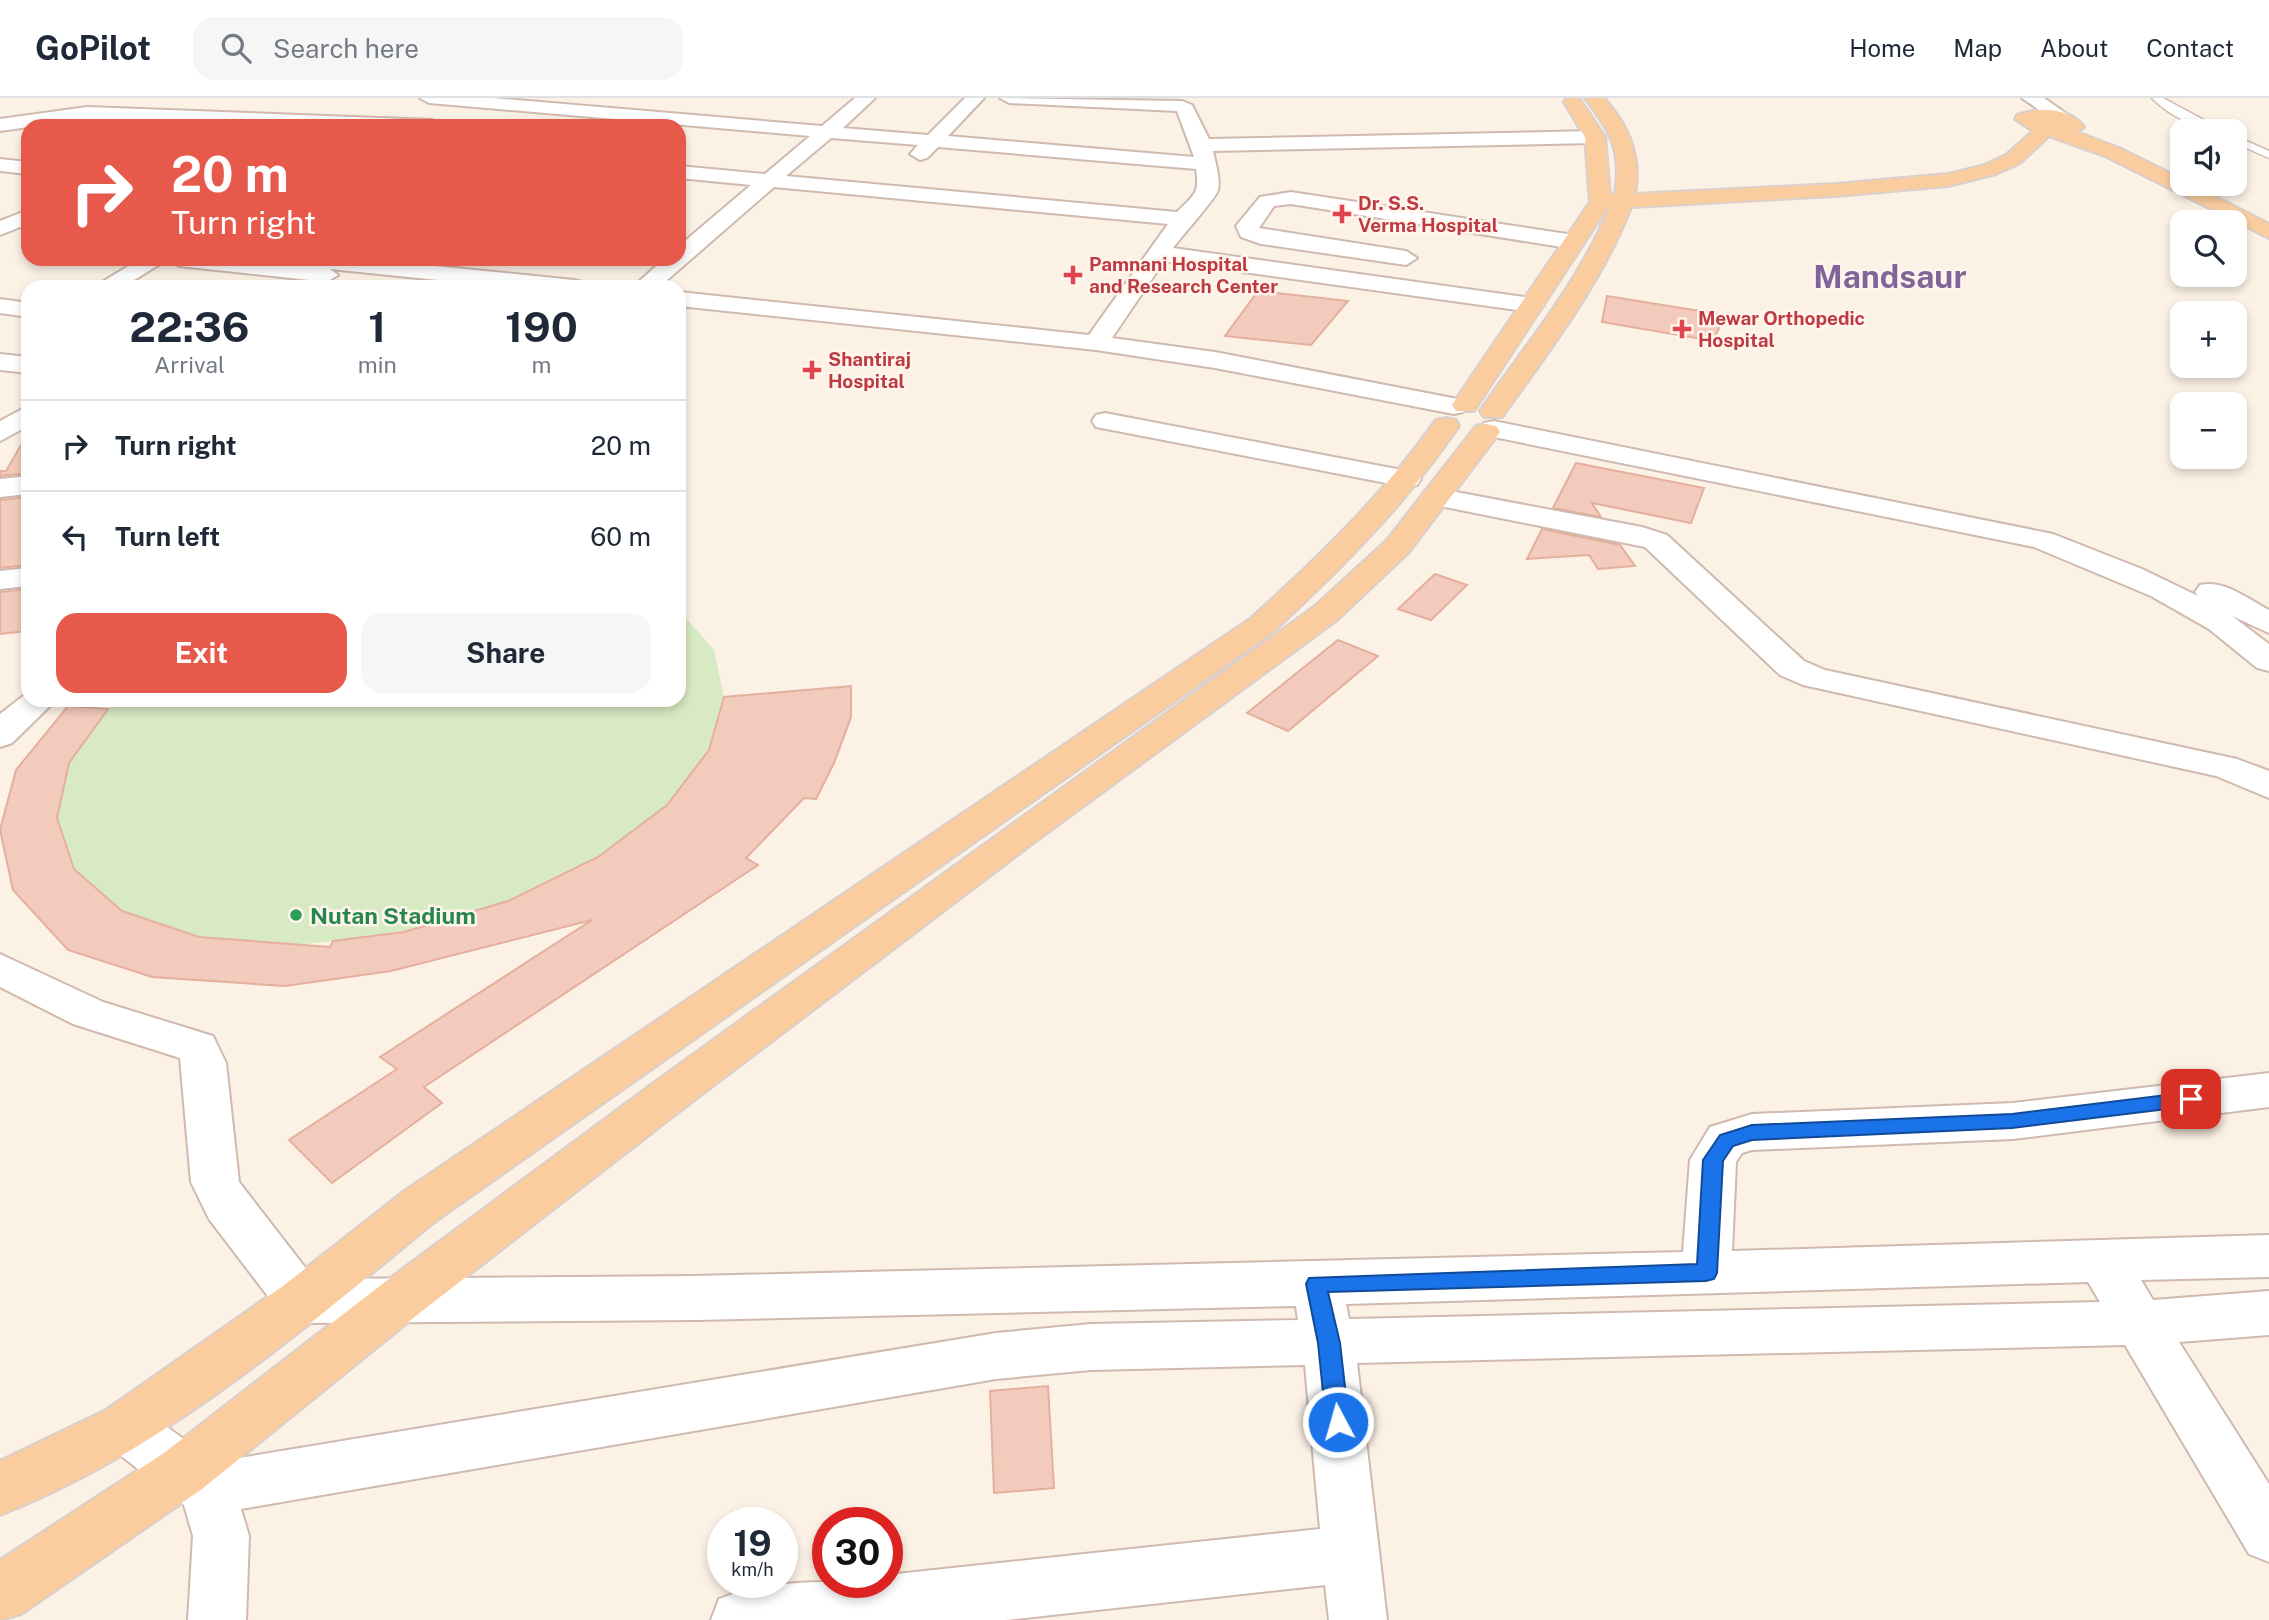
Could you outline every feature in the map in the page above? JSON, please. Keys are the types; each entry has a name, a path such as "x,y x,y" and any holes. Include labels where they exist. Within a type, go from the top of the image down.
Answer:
{"main road":[{"path":"1472,418 1532,305 1600,197 1595,137 1570,98"},
{"path":"0,1594 195,1480 399,1300 1015,838 1326,613 1398,545 1421,488 1472,418 1547,337 1625,197 1629,170 1620,135 1594,98"},
{"path":"2025,113 2026,123 2061,125 2170,171"},
{"path":"1600,197 1836,190 1948,180 1989,170 2013,159 2061,125"},
{"path":"2061,125 2092,144 2269,232"},
{"path":"1625,197 1904,176 1968,165 1992,147"},
{"path":"2224,196 2269,218"},
{"path":"0,1489 125,1427 301,1301 420,1206 1261,626 1349,545 1421,488"}],"street":[{"path":"429,98 493,101 674,119"},
{"path":"610,119 643,98"},
{"path":"686,251 766,180 866,98"},
{"path":"884,191 975,98"},
{"path":"1009,98 1086,104 1172,101 1186,109 1203,155 1209,186 1207,194 1182,219 1096,343"},
{"path":"245,100 332,107 321,119"},
{"path":"468,119 493,101"},
{"path":"699,137 744,104"},
{"path":"997,201 1086,104"},
{"path":"44,119 87,113 182,119"},
{"path":"79,119 87,113"},
{"path":"686,120 1044,150 1203,155 1595,137"},
{"path":"0,125 21,122"},
{"path":"686,173 1182,219"},
{"path":"1434,218 1403,262 1261,237 1250,232 1247,226 1267,201 1275,198 1434,218 1574,242"},
{"path":"8,237 21,223"},
{"path":"1158,253 1532,305"},
{"path":"119,280 144,266"},
{"path":"350,266 396,280"},
{"path":"350,266 499,280"},
{"path":"653,280 669,266"},
{"path":"686,300 1096,343 1215,360 2120,558 2264,620"},
{"path":"0,306 21,309"},
{"path":"686,312 1084,356 1472,418"},
{"path":"1105,421 1642,536 1656,541 1792,668 1815,678 2224,767 2249,775 2269,787"},
{"path":"0,488 21,486"},
{"path":"2120,558 2221,622 2269,660"},
{"path":"0,580 21,578"},
{"path":"2221,622 2264,620"},
{"path":"0,736 9,724 30,707"},
{"path":"0,969 88,1013 198,1046 204,1063 215,1182 226,1205 301,1301 696,1298 1316,1284 2269,1256"},
{"path":"1706,1273 1713,1160 1727,1140 1739,1136 1752,1132 2012,1121 2269,1090"},
{"path":"2101,1260 2269,1535"},
{"path":"1316,1284 1329,1343 1359,1620"},
{"path":"195,1480 996,1356 1091,1347 2139,1323 2269,1314"},
{"path":"125,1427 195,1480 221,1536 217,1620"},
{"path":"740,1620 1351,1554"}],"lane":[{"path":"2157,98 2168,107 2194,119"},
{"path":"2247,145 2269,155"}],"green space":[{"name":"Nutan Stadium","path":"686,618 714,650 724,697 851,686 846,731 816,799 804,798 746,857 758,865 424,1087 442,1103 332,1183 289,1140 396,1069 380,1057 709,844 499,943 391,971 317,981 333,941 296,945 275,985 152,977 68,950 13,890 0,830 16,770 67,707 686,707"}],"building":[{"path":"1258,291 1348,301 1311,345 1225,336"},
{"path":"1607,296 1725,315 1713,341 1602,322"},
{"path":"21,445 21,474 0,476 0,471 6,471"},
{"path":"1576,463 1704,488 1691,523 1592,503 1601,517 1553,508"},
{"path":"21,498 21,566 0,568 0,500"},
{"path":"1542,529 1620,545 1635,566 1598,569 1589,555 1527,559"},
{"path":"1435,574 1467,585 1431,620 1398,609"},
{"path":"21,590 21,632 0,634 0,592"},
{"path":"1338,640 1378,656 1288,731 1247,713"},
{"path":"851,686 851,717 834,763 816,799 804,798 746,858 758,865 424,1087 442,1103 332,1183 289,1140 397,1069 380,1057 592,920 391,971 285,986 152,977 68,950 13,890 0,830 16,770 67,707 108,709 69,763 57,818 74,869 122,911 199,937 330,947 333,941 404,932 508,901 598,857 667,805 709,750 724,697"},
{"path":"1048,1386 1054,1488 994,1493 990,1391"}],"place":[{"name":"Dr. S.S. Verma Hospital","path":"1342,214"},
{"name":"Pamnani Hospital and Research Center","path":"1073,275"},
{"name":"Mewar Orthopedic Hospital","path":"1682,329"},
{"name":"Shantiraj Hospital","path":"812,370"},
{"name":"Nutan Stadium","path":"296,915"}],"district":[{"name":"Mandsaur","path":"1890,276"}],"route":[{"path":"1338,1422 1329,1343 1316,1284 1706,1273 1713,1160 1727,1140 1752,1132 2012,1121 2191,1099"}]}
